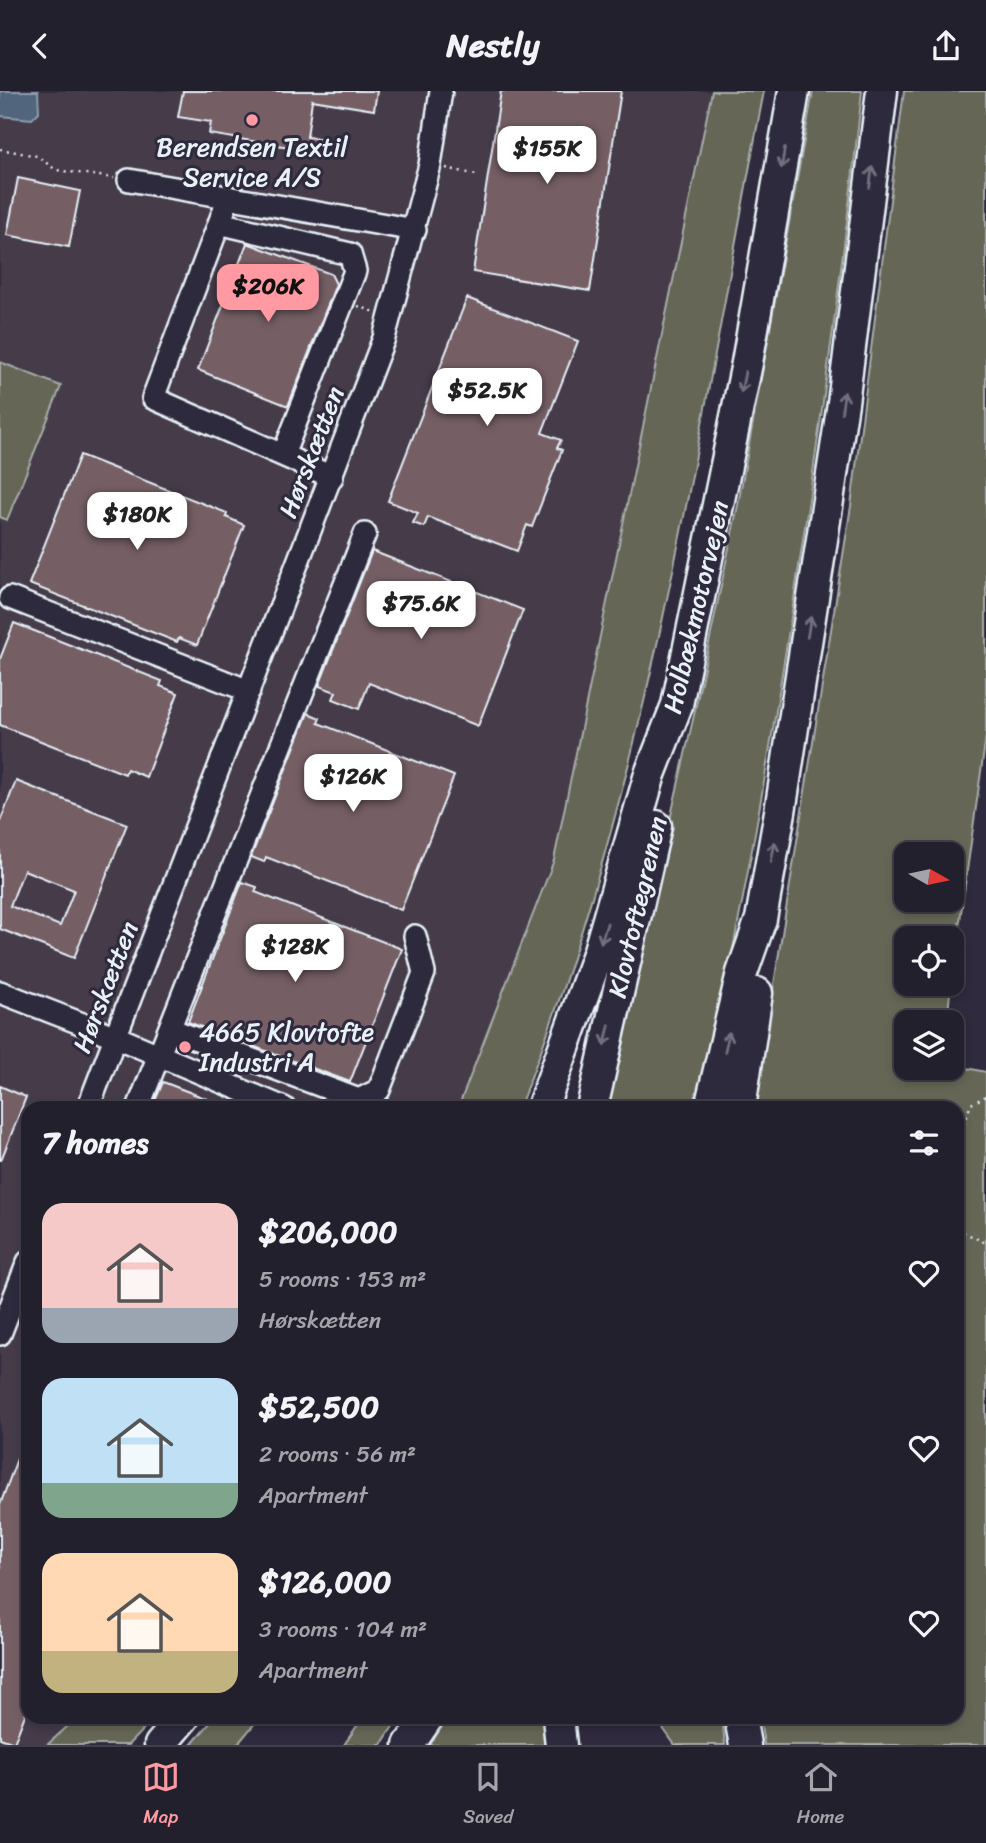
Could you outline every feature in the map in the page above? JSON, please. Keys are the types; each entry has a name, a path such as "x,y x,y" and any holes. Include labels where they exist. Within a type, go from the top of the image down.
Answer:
{"highway":[{"name":"Holbækmotorvejen","path":"545,1101 598,954 650,774 677,705 747,363 794,91"},
{"path":"741,1101 760,976 761,919 841,417 882,91"},
{"name":"Klovtoftegrenen","path":"594,1101 660,807 677,705"},
{"path":"712,1101 742,974 761,919"},
{"path":"160,1745 178,1724"},
{"path":"409,1745 423,1724"},
{"path":"559,1724 561,1745"},
{"path":"741,1724 745,1745"}],"street":[{"name":"Hørskætten","path":"91,1101 332,477 390,316 415,230 430,165 442,91"},
{"path":"129,180 415,230"},
{"path":"229,197 153,398 332,477"},
{"path":"219,223 350,254 355,271 283,455"},
{"path":"141,1101 365,534"},
{"path":"10,598 249,691"},
{"path":"170,1029 359,1100 379,1090 424,973 415,936"},
{"path":"0,992 116,1037 267,1101"},
{"path":"0,1334 21,1280"}],"path":[{"path":"0,149 37,156 56,170 129,180"},
{"path":"430,165 477,175"},
{"path":"345,302 390,316"},
{"path":"964,1124 971,1104 986,1096"},
{"path":"964,1233 986,1244"}],"shaded area":[{"path":"0,91 712,91 554,860 461,1101 21,1101 21,1724 70,1724 47,1745 0,1745"}],"green space":[{"path":"712,91 764,91 692,477 665,606 636,734 603,860 564,985 522,1101 461,1101 554,860"},
{"path":"813,91 862,91 831,345 763,791 726,982 699,1101 606,1101 694,715 738,505"},
{"path":"904,91 986,91 986,736 964,892 964,842 894,842 894,912 961,912 959,926 894,926 894,996 950,996 948,1010 894,1010 894,1080 964,1080 964,1067 986,1072 986,1745 764,1745 761,1724 964,1724 964,1101 755,1101 851,506"},
{"path":"0,362 61,386 7,520 0,517"},
{"path":"70,1724 148,1724 128,1745 47,1745"},
{"path":"209,1724 254,1724 237,1745 191,1745"},
{"path":"358,1724 394,1724 381,1745 344,1745"},
{"path":"444,1724 546,1724 547,1745 430,1745"},
{"path":"660,1724 723,1724 725,1745 675,1745"}],"water":[{"path":"0,91 38,91 39,112 32,119 0,116"}],"building":[{"name":"Berendsen Textil Service A/S","path":"183,91 377,91 374,110 312,100 307,137 322,139 320,152 209,134 211,122 178,117"},
{"path":"501,91 621,91 590,291 473,272"},
{"path":"18,178 80,191 69,247 7,235"},
{"path":"247,243 331,274 336,284 288,406 198,370"},
{"path":"467,298 578,341 542,433 561,440 557,448 562,450 532,527 527,525 517,551 428,517 424,527 413,523 418,513 388,501"},
{"path":"80,455 227,513 226,517 244,525 197,645 179,638 177,642 29,584"},
{"path":"372,551 523,610 478,726 369,683 359,709 333,699 336,692 319,686"},
{"path":"14,623 162,681 160,686 178,693 146,777 127,769 125,774 0,725 0,659"},
{"path":"308,713 320,718 318,723 454,776 401,910 266,857 264,862 251,857"},
{"path":"16,781 127,824 74,958 0,929 0,822","holes":["24,870 74,890 60,926 10,906"]},
{"path":"242,882 257,887 255,892 402,949 350,1082 188,1022"},
{"path":"163,1082 212,1101 155,1101"},
{"path":"0,1086 26,1097 24,1101 21,1101 21,1110 0,1160"},
{"path":"17,1459 21,1460 21,1724 14,1743 0,1738 0,1505"}],"place":[{"name":"Berendsen Textil Service A/S","path":"252,120"},
{"name":"4665 Klovtofte Industri A","path":"185,1047"}]}
